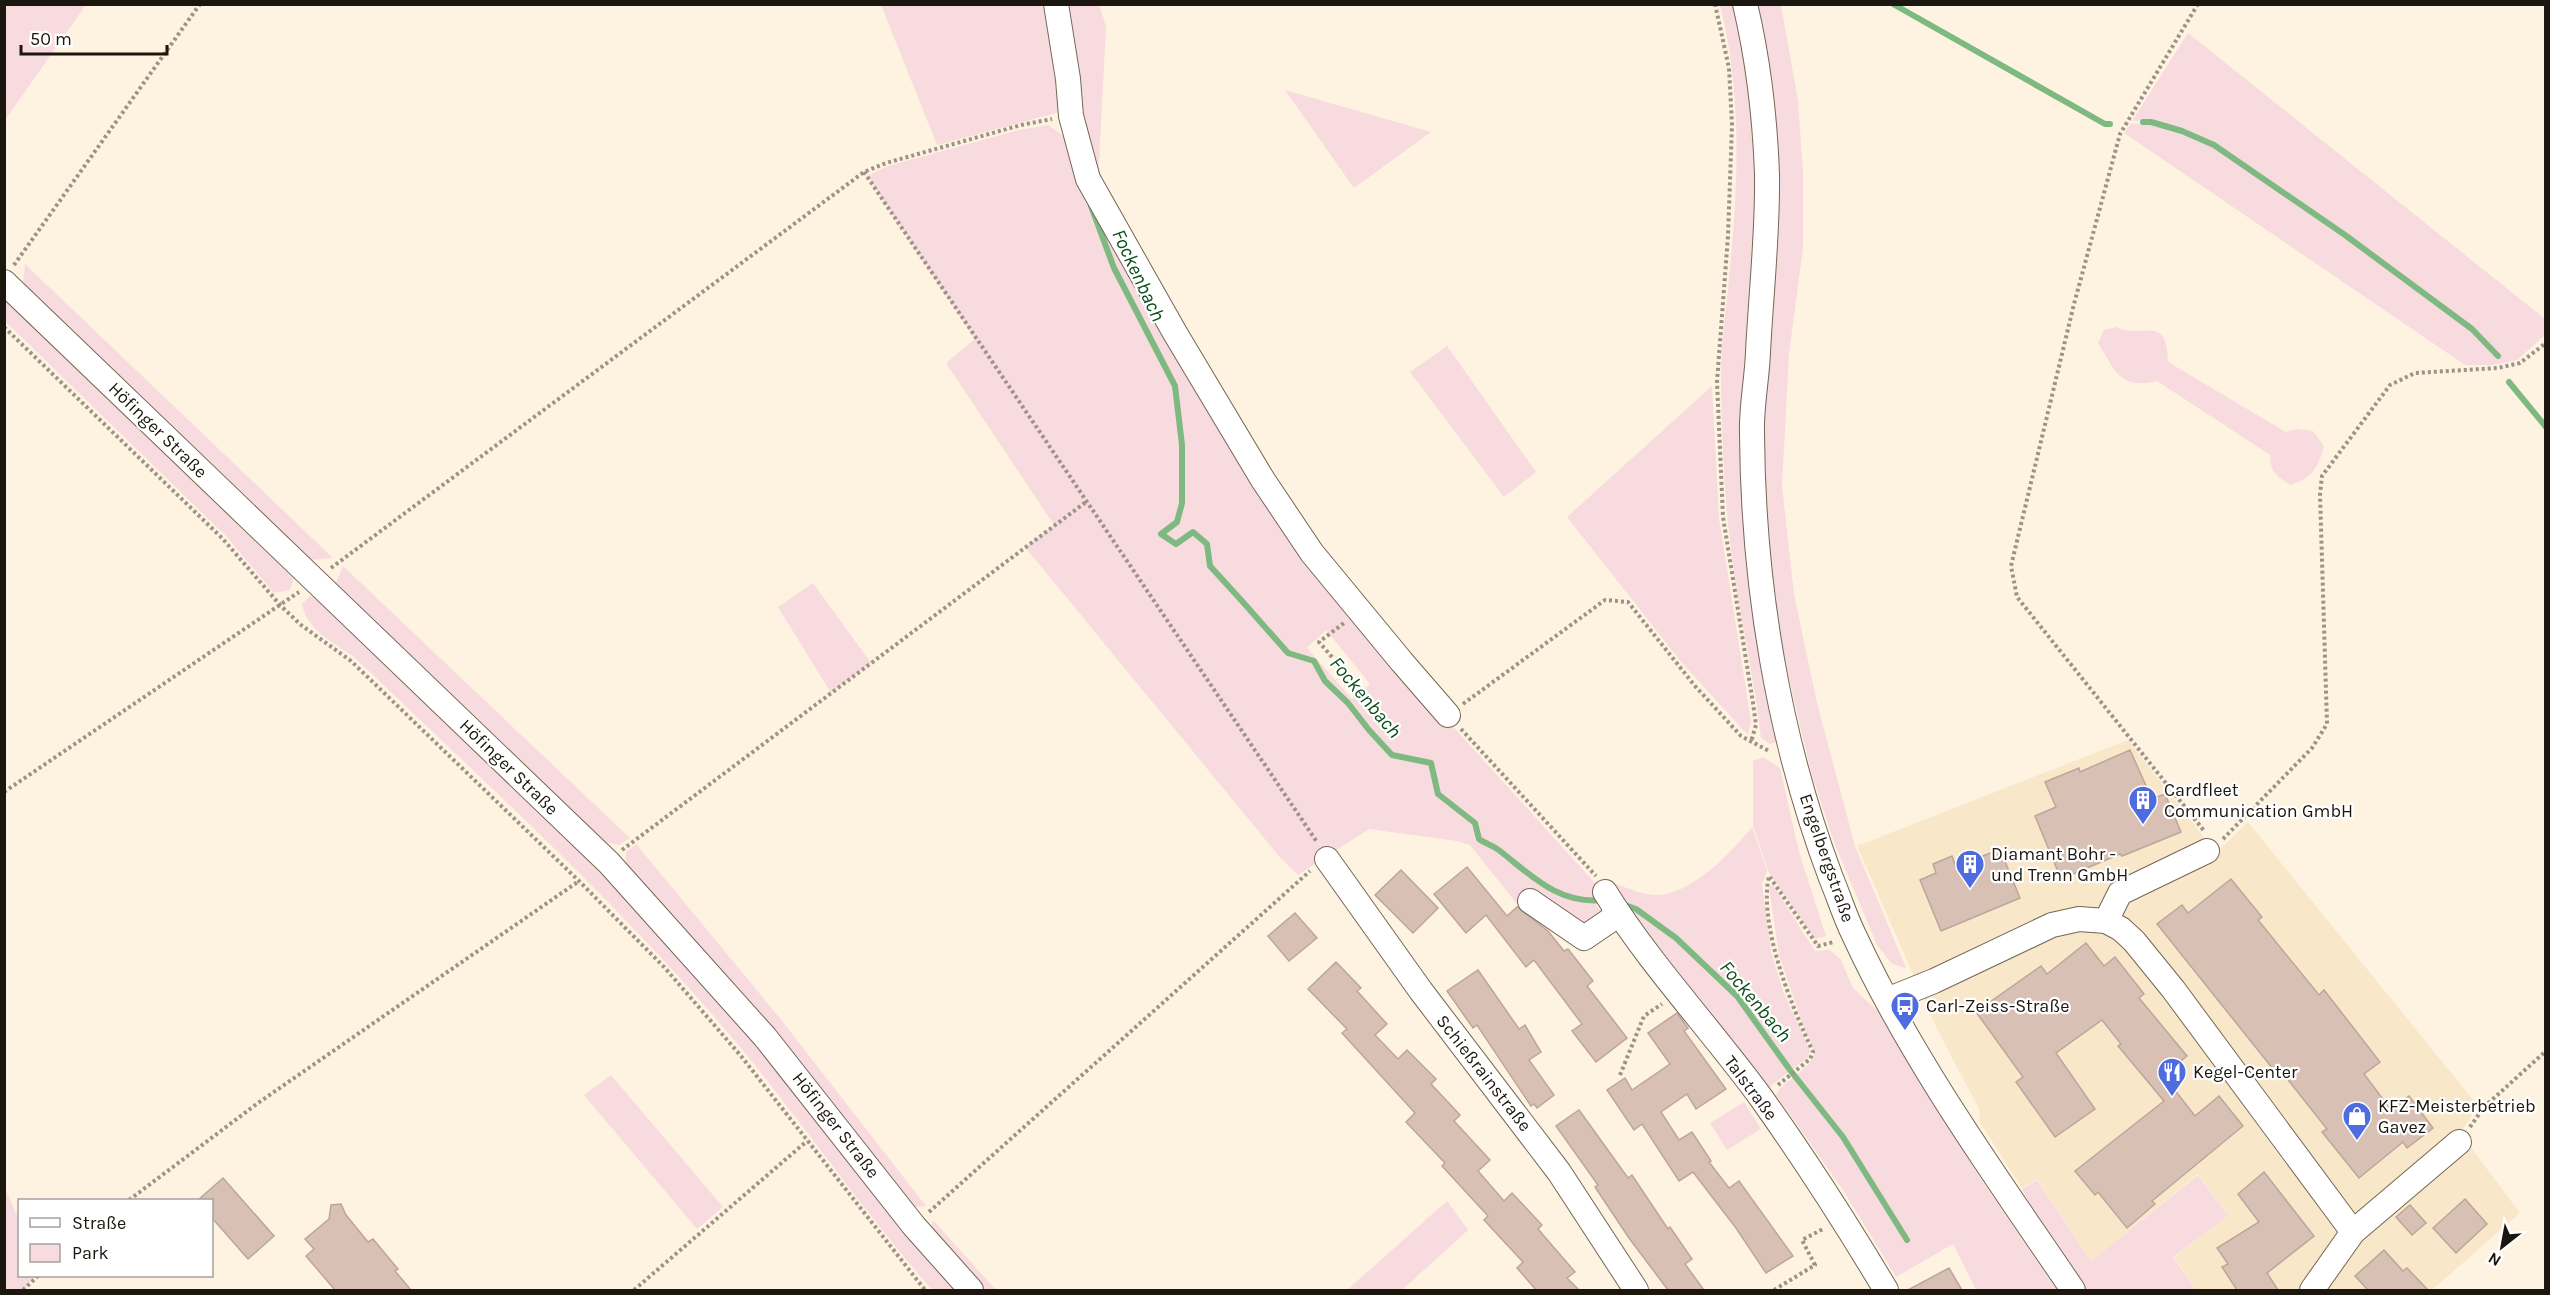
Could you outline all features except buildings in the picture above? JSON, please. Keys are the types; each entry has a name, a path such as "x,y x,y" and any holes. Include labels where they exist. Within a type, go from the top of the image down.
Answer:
{"street":[{"path":"1056,4 1068,79 1071,116 1088,179 1175,333 1263,480 1312,553 1448,716"},
{"name":"Engelbergstraße","path":"1745,4 1763,116 1767,175 1758,367 1751,429 1753,500 1760,574 1771,651 1794,759 1816,838 1853,934 1887,1000 1970,1138 2073,1290"},
{"name":"Höfinger Straße","path":"4,282 609,863 765,1037 914,1226 971,1290"},
{"path":"2106,921 2120,893 2212,849"},
{"name":"Schießrainstraße","path":"1327,859 1427,1000 1559,1172 1636,1290"},
{"path":"1530,901 1584,938 1609,921 1611,902"},
{"name":"Talstraße","path":"1611,902 1678,993 1761,1099 1843,1219 1886,1290"},
{"path":"1887,1000 1934,981 2052,925 2079,919 2106,921 2121,929 2134,941 2173,989 2353,1232"},
{"path":"2312,1290 2353,1232 2459,1142"}],"path":[{"path":"23,252 200,4"},
{"path":"1611,902 1598,879 1448,716 1605,600 1628,602 1695,686 1741,736 1751,742 1756,725 1755,714 1723,517 1717,382 1728,236 1732,125 1729,68 1715,4"},
{"path":"2198,4 2120,134 2074,304 2011,566 2017,597 2212,849 2312,748 2327,724 2320,494 2322,476 2390,385 2415,373 2498,368 2520,363 2546,343"},
{"path":"315,580 864,172 886,163 1021,125 1071,116"},
{"path":"864,172 1327,859"},
{"path":"4,327 222,538 281,606 301,625 351,661 579,881 665,969 741,1056 925,1290"},
{"path":"609,863 634,840 1086,502"},
{"path":"4,792 247,625 281,606"},
{"path":"1332,657 1319,642 1359,611"},
{"path":"1783,1082 1810,1059 1813,1052 1790,997 1777,956 1766,891 1769,876 1818,946 1853,934"},
{"path":"914,1226 1301,877"},
{"path":"130,1199 258,1103 579,881"},
{"path":"1620,1075 1644,1016 1678,993"},
{"path":"2459,1142 2484,1107 2546,1051"},
{"path":"634,1290 807,1141"},
{"path":"1774,1290 1815,1265 1802,1240"},
{"path":"23,1290 36,1277"}],"shaded area":[{"path":"2128,740 2216,853 2248,822 2478,1106 2460,1133 2520,1213 2432,1290 2196,1290 2174,1257 2228,1216 2198,1174 2091,1261 2037,1179 2022,1188 1980,1123 1979,1109 1937,1029 1857,846"}],"green space":[{"path":"4,5 86,5 5,120"},
{"path":"881,5 1052,5 1060,112 937,145"},
{"path":"1061,5 1099,5 1106,26 1098,182 1079,132"},
{"path":"1720,5 1734,5 1755,115 1755,231 1743,384 1741,496 1748,573 1777,742 1770,744 1761,738 1734,574 1725,487 1721,370 1735,210 1736,141 1732,73"},
{"path":"1756,5 1781,5 1798,101 1803,172 1803,248 1789,354 1782,486 1794,594 1817,703 1855,846 1906,968 1892,964 1877,945 1834,842 1812,776 1782,648 1765,539"},
{"path":"2188,33 2545,319 2545,335 2517,360 2493,365 2465,365 2124,133 2130,124 2150,123 2212,146 2472,330 2481,344 2472,328 2360,244 2213,143 2181,129 2150,120 2132,121"},
{"path":"1285,90 1431,132 1354,188"},
{"path":"1048,125 1067,138 1258,483 1408,677 1594,882 1600,891 1591,898 1607,920 1583,936 1526,897 1517,904 1470,845 1457,841 1369,829 1298,875 1278,855 1025,547 1054,525 946,363 975,339 867,176 888,166 1019,130","holes":["1326,630 1370,684 1352,699 1307,648"]},
{"path":"25,264 333,558 309,560 23,283"},
{"path":"4,294 295,575 290,590 274,593 226,536 5,321"},
{"path":"2116,327 2158,332 2167,347 2168,362 2286,432 2297,429 2313,431 2324,446 2317,466 2309,476 2290,485 2275,473 2271,466 2270,455 2157,381 2134,383 2120,376 2098,343 2104,330"},
{"path":"1447,346 1536,472 1504,497 1410,372"},
{"path":"1712,386 1719,518 1751,721 1748,735 1682,663 1567,517"},
{"path":"343,566 630,838 619,845 601,841 336,583"},
{"path":"813,583 871,663 831,693 778,607"},
{"path":"310,596 319,598 596,865 746,1028 958,1290 932,1290 876,1222 741,1048 670,967 537,831 353,656 315,628 309,621 302,604"},
{"path":"1763,757 1780,768 1799,852 1826,936 1815,939 1768,871 1753,826 1753,761"},
{"path":"1752,827 1767,871 1762,884 1771,952 1783,991 1810,1051 1808,1057 1768,1088 1607,881 1656,895 1683,888 1722,860"},
{"path":"636,844 779,1017 926,1206 915,1207 768,1022 625,865 626,852"},
{"path":"1773,885 1815,951 1830,950 1841,960 1853,988 1882,1015 1980,1178 2057,1290 1976,1290 1953,1244 1896,1277 1843,1190 1776,1095 1807,1065 1815,1052 1803,1025 1779,955 1769,887"},
{"path":"611,1075 723,1207 697,1229 584,1095"},
{"path":"1744,1102 1761,1129 1727,1150 1710,1123"},
{"path":"2198,1175 2228,1216 2173,1257 2196,1290 2085,1290 2046,1233 2022,1189 2037,1180 2091,1261"},
{"path":"4,1186 18,1218 18,1277 32,1277 25,1290 5,1290"},
{"path":"1447,1201 1468,1230 1402,1290 1347,1290"},
{"path":"933,1220 996,1290 983,1290 931,1229"}],"waterway":[{"path":"1893,4 2105,124 2110,124"},
{"path":"2143,122 2182,131 2214,145 2345,235 2472,329 2498,356"},
{"name":"Fockenbach","path":"1091,206 1114,268 1175,386 1182,445 1182,503 1177,522 1161,534 1176,544 1193,532 1207,544 1210,566 1288,653 1314,661 1325,681 1348,703 1392,755 1431,763 1438,794 1475,823 1479,839 1498,849 1547,887 1573,898 1604,900"},
{"path":"2509,382 2546,427"},
{"name":"Fockenbach","path":"1622,904 1636,909 1676,938 1737,996 1790,1070 1843,1137 1907,1240"}],"place":[{"name":"Cardfleet Communication GmbH","path":"2143,826"},
{"name":"Diamant Bohr - und Trenn GmbH","path":"1970,890"},
{"name":"Carl-Zeiss-Straße","path":"1905,1032"},
{"name":"Kegel-Center","path":"2172,1098"},
{"name":"KFZ-Meisterbetrieb Gavez","path":"2357,1142"}]}
